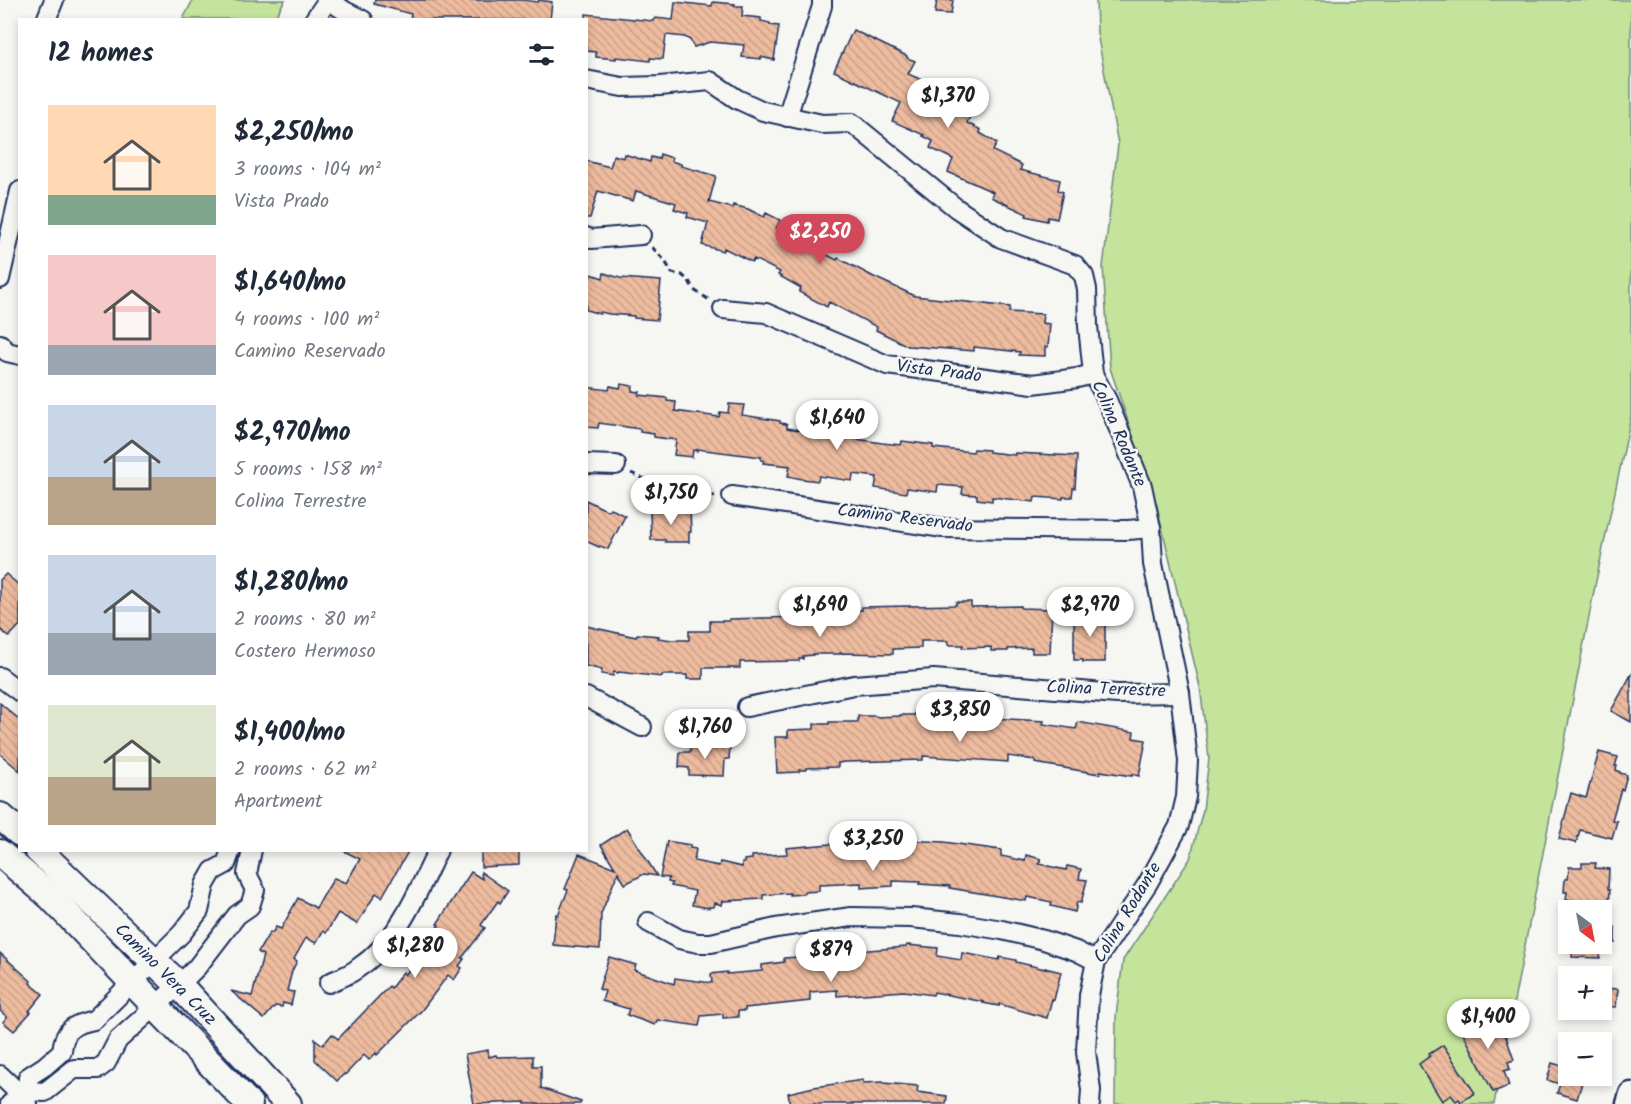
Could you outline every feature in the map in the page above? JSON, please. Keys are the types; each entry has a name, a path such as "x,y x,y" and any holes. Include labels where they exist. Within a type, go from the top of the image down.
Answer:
{"main road":[{"path":"0,816 18,831"},
{"name":"Camino Vera Cruz","path":"40,852 179,985 288,1104"},
{"name":"Camino Vera Cruz","path":"0,853 51,897 249,1104"}],"street":[{"path":"47,18 54,0"},
{"path":"315,18 328,0 359,18"},
{"path":"787,117 822,0"},
{"name":"Colina Rodante","path":"588,80 622,87 710,81 737,99 763,111 822,124 852,123 956,208 1001,238 1076,265 1084,276 1093,374 1107,400 1142,486 1151,528 1153,564 1180,693 1188,762 1186,797 1179,826 1148,883 1096,961 1089,995 1086,1052 1091,1090 1090,1104"},
{"path":"0,279 18,200"},
{"path":"588,237 640,235"},
{"name":"Vista Prado","path":"723,309 766,313 887,365 1033,384 1093,374"},
{"path":"0,345 7,352 18,355"},
{"path":"588,464 616,465"},
{"name":"Camino Reservado","path":"732,496 943,528 1128,530 1151,528"},
{"path":"0,677 18,690"},
{"name":"Colina Terrestre","path":"747,707 854,685 934,679 1117,694 1180,693"},
{"path":"588,698 642,726"},
{"path":"247,874 252,852"},
{"path":"329,983 359,968 383,947 410,907 437,852"},
{"path":"22,1099 45,1092 74,1070 98,1069 106,1063 118,1040 197,967 237,915 250,906 255,890 247,874 229,857 213,871 205,885 199,911 173,944 94,1020 81,1023 69,1030 63,1041 62,1051 74,1070"},
{"path":"648,922 679,939 711,943 776,928 851,918 911,918 1002,930 1044,940 1096,961"},
{"path":"22,1099 28,1077 62,1051"},
{"path":"0,1075 22,1099"},
{"path":"1628,1104 1631,1094"}],"path":[{"path":"640,235 665,261 672,273 682,275 694,290 723,309"},
{"path":"616,465 676,493 732,496"}],"green space":[{"path":"193,0 285,0 275,18 184,18"},
{"path":"1096,0 1631,0 1631,417 1596,581 1494,1104 1115,1104 1116,1016 1123,960 1190,859 1203,810 1209,758 1200,687 1157,507 1110,368 1103,267 1118,144 1097,33"}],"building":[{"path":"375,0 523,0 538,2 539,0 552,2 550,18 410,18 411,14 374,4"},
{"path":"937,0 953,0 951,14 935,13"},
{"path":"675,2 712,6 713,2 743,6 742,16 761,18 761,21 770,23 770,25 779,26 774,60 742,57 744,45 710,42 694,47 685,37 666,35 663,59 650,58 650,61 596,57 596,52 588,51 586,14 653,21 655,18 673,20"},
{"path":"853,30 915,61 908,74 922,80 921,83 932,87 931,89 938,94 973,111 967,123 981,130 980,133 997,143 993,151 1022,165 1020,170 1060,180 1058,190 1063,192 1057,219 1048,217 1047,221 1026,216 1027,214 991,197 993,192 948,172 953,159 930,148 933,141 924,135 892,121 901,103 834,71"},
{"path":"624,154 650,162 651,157 659,159 660,154 672,158 671,161 681,166 716,176 709,202 748,209 764,217 766,213 780,220 776,229 915,296 1010,307 1009,312 1043,314 1042,323 1050,324 1045,356 1019,355 1020,352 974,347 974,351 908,346 829,302 827,307 799,292 801,288 778,275 780,272 754,259 752,262 724,248 723,251 702,245 708,223 687,217 688,213 674,209 676,203 636,191 633,201 598,191 590,218 588,218 588,162 610,167 614,155 623,158"},
{"path":"604,273 620,278 661,281 657,320 588,311 588,280 591,274 603,278"},
{"path":"621,384 633,386 632,391 640,392 639,395 667,398 667,401 676,402 675,411 719,417 720,412 728,413 729,404 744,405 742,415 780,421 780,423 787,424 787,428 882,443 901,445 902,441 933,445 933,448 973,452 974,449 1015,455 1015,453 1077,456 1075,488 1073,488 1072,497 1063,497 1063,499 1035,497 1034,502 992,497 992,501 977,499 977,495 962,494 963,487 938,485 937,492 907,488 906,493 875,488 877,477 853,474 852,481 819,476 818,481 802,479 788,476 790,466 763,463 761,457 697,449 697,451 693,450 692,457 674,455 676,440 654,437 654,434 640,432 640,429 599,423 598,428 588,427 588,387 609,390 610,386 620,388"},
{"path":"588,501 625,516 608,549 588,542"},
{"path":"690,510 689,542 651,540 650,511"},
{"path":"6,574 18,584 18,627 9,637 0,629 0,580"},
{"path":"956,602 971,602 971,607 1021,606 1021,608 1052,609 1050,653 1032,653 1032,648 991,651 991,647 962,648 963,645 948,645 948,641 921,641 921,648 893,649 893,654 813,654 803,656 803,659 799,661 740,662 740,668 703,668 703,679 687,679 687,675 662,675 662,677 619,672 614,672 613,676 601,674 602,670 588,666 588,626 636,637 637,634 672,640 689,640 689,631 710,631 710,621 801,617 801,615 823,616 823,612 830,612 830,609 862,610 862,607 956,605"},
{"path":"1074,615 1105,615 1105,662 1074,660"},
{"path":"1631,675 1631,722 1611,711"},
{"path":"0,703 18,718 18,769 0,754"},
{"path":"915,711 976,712 976,717 1044,721 1043,724 1076,729 1078,722 1134,732 1133,738 1146,740 1139,776 1100,771 1100,774 1008,756 1008,762 923,756 923,760 845,762 838,763 838,767 806,768 799,772 777,773 775,737 788,737 788,730 814,729 814,724 829,724 829,722 858,722 858,716 915,715"},
{"path":"691,744 730,746 729,759 725,759 724,776 689,775 689,768 679,767 680,752 690,752"},
{"path":"1599,752 1618,757 1616,770 1627,775 1612,820 1617,821 1612,838 1580,830 1576,843 1559,839 1571,793 1586,798"},
{"path":"627,828 657,876 644,874 625,884 618,872 601,914 600,949 553,945 556,914 558,915 568,890 565,889 579,854 615,868 601,845"},
{"path":"888,839 944,842 1001,850 1001,856 1025,861 1026,855 1041,859 1039,864 1066,870 1067,866 1081,869 1079,879 1087,880 1081,903 1077,902 1075,912 1051,906 1052,902 1027,897 1026,901 950,888 950,886 893,881 893,886 861,888 861,883 819,885 819,891 790,895 790,893 763,895 763,899 723,901 722,905 715,903 714,907 709,908 692,905 695,891 671,886 672,883 668,882 669,878 660,877 667,841 690,845 690,848 696,849 694,861 719,866 720,862 742,867 744,860 752,859 752,856 787,854 786,848"},
{"path":"346,852 408,852 382,897 376,893 357,924 338,913 326,933 323,931 316,943 306,938 294,959 297,961 287,991 294,992 291,1005 283,1003 282,1007 275,1006 264,1019 231,991 252,996 263,955 258,952 270,932 272,933 276,927 281,929 298,898 316,908 334,878 346,883 360,859"},
{"path":"481,852 519,852 519,865 481,867"},
{"path":"1582,863 1596,863 1595,868 1609,869 1609,900 1566,900 1565,879 1568,879 1569,867 1582,867"},
{"path":"471,872 482,879 481,872 508,891 481,925 485,928 462,958 464,959 459,966 462,968 454,980 448,975 422,1010 377,1055 376,1053 369,1060 364,1055 337,1081 315,1060 315,1039 323,1045 332,1034 338,1039 389,986 391,988 403,972 405,975 429,944 426,942"},
{"path":"1612,927 1615,927 1615,943 1612,943"},
{"path":"907,945 938,948 937,956 961,960 962,953 999,960 1000,957 1061,972 1047,1018 999,1004 999,1006 934,992 933,995 904,991 837,996 837,990 810,992 810,1001 745,1008 745,1011 738,1011 738,1017 723,1018 723,1014 701,1016 699,1026 657,1020 655,1025 627,1015 629,1009 602,1001 605,991 599,989 609,957 636,965 634,970 674,984 675,978 712,983 711,974 762,971 762,965 784,962 784,958 799,957 798,953 844,950 844,952 906,947"},
{"path":"0,953 43,994 14,1031 3,1022 7,1017 0,1011"},
{"path":"1572,954 1600,954 1600,958 1572,957"},
{"path":"1612,989 1618,989 1616,1007 1612,1007"},
{"path":"1465,1007 1479,1033 1502,1025 1514,1060 1508,1062 1510,1069 1504,1071 1509,1086 1493,1092 1453,1013"},
{"path":"1443,1045 1475,1093 1461,1102 1459,1099 1456,1101 1451,1095 1442,1101 1419,1064"},
{"path":"488,1050 489,1057 496,1055 497,1057 533,1056 533,1066 541,1066 541,1088 581,1102 580,1104 525,1104 525,1102 474,1104 465,1054"},
{"path":"1552,1063 1558,1065 1558,1083 1547,1080"},
{"path":"863,1080 863,1083 883,1082 918,1086 917,1092 947,1096 946,1104 790,1104 788,1093"},
{"path":"1559,1086 1581,1086 1577,1099 1557,1093"}]}
